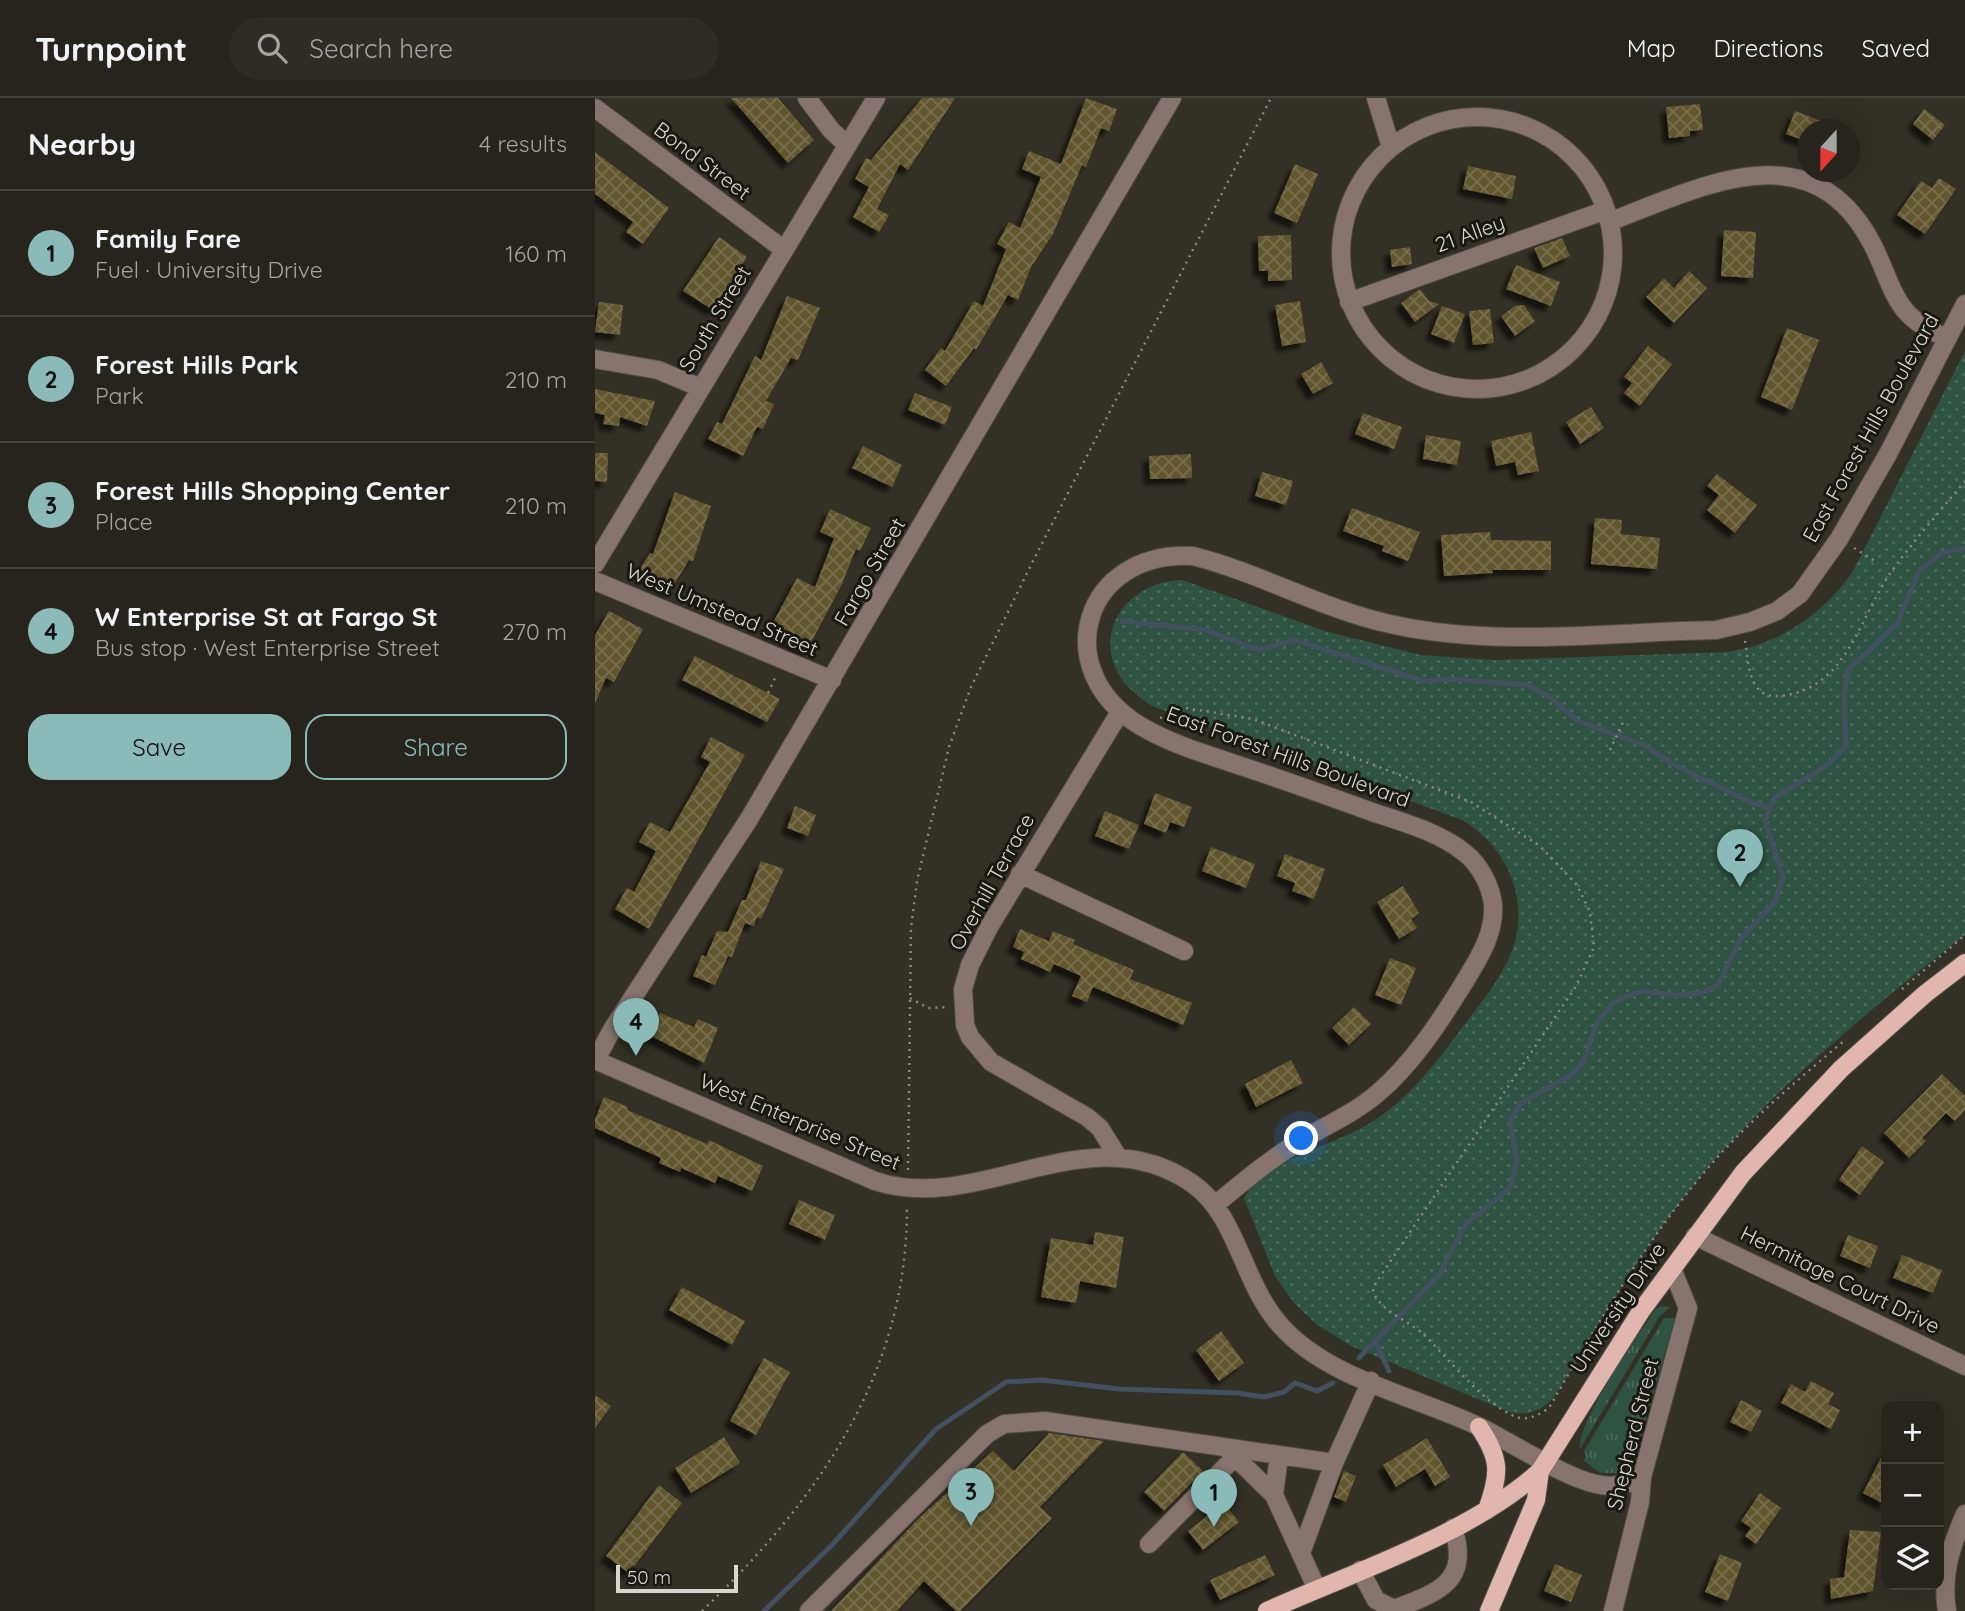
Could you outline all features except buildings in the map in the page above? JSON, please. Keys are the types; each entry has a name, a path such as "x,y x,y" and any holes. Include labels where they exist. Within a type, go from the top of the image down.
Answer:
{"main road":[{"name":"University Drive","path":"1267,1611 1295,1605 1317,1589 1453,1528 1520,1489 1543,1466 1641,1311 1742,1173 1799,1111 1871,1041 1965,963"},
{"path":"1479,1427 1494,1448 1497,1468 1495,1487 1486,1510"},
{"path":"1489,1611 1536,1500 1543,1466"}],"street":[{"path":"807,98 831,130 847,145"},
{"name":"South Street","path":"595,564 876,98"},
{"name":"Fargo Street","path":"595,1061 749,819 1172,98"},
{"path":"1376,98 1391,147"},
{"name":"Bond Street","path":"595,108 783,249"},
{"path":"1492,118 1522,125 1550,138 1574,158 1593,182 1608,216 1613,252 1610,282 1595,321 1584,338 1562,359 1517,384 1477,390 1436,383 1417,376 1391,359 1369,338 1349,302 1341,265 1342,227 1355,191 1365,174 1391,147 1417,131 1454,119 1492,118"},
{"name":"21 Alley","path":"1349,302 1719,180 1751,174 1792,178 1844,204 1864,228 1903,311 1914,322 1947,338"},
{"name":"East Forest Hills Boulevard","path":"1215,1205 1280,1154 1364,1104 1401,1070 1444,1015 1478,961 1491,932 1493,904 1477,865 1451,844 1410,825 1192,749 1136,723 1120,712 1111,703 1087,652 1088,622 1112,580 1137,563 1169,556 1193,556 1213,561 1342,610 1426,631 1486,636 1716,630 1743,624 1777,611 1800,594 1839,539 1888,454 1965,304"},
{"path":"595,359 658,370 701,388"},
{"name":"West Umstead Street","path":"595,581 832,680"},
{"name":"Overhill Terrace","path":"1118,1157 1100,1128 1087,1116 991,1062 969,1037 965,1022 963,989 970,965 1020,874 1120,712"},
{"path":"1020,874 1184,951"},
{"name":"West Enterprise Street","path":"595,1061 875,1181 898,1188 931,1189 1067,1161 1118,1157"},
{"path":"1118,1157 1154,1165 1175,1174 1196,1186 1215,1205 1226,1221 1256,1292 1281,1327 1315,1355 1479,1427 1543,1466 1594,1484 1619,1485 1642,1477"},
{"name":"Hermitage Court Drive","path":"1695,1236 1965,1366"},
{"name":"Shepherd Street","path":"1613,1611 1640,1502 1642,1477 1688,1308 1672,1269"},
{"path":"1301,1553 1334,1463 1371,1381"},
{"path":"810,1611 971,1448 1004,1424 1045,1420 1229,1452 1279,1455 1334,1463"},
{"path":"1229,1452 1273,1495 1317,1589"},
{"path":"1149,1544 1229,1452"},
{"path":"1273,1495 1279,1455"},
{"path":"1947,1611 1945,1578 1948,1557 1965,1514"},
{"path":"1360,1570 1375,1600 1394,1609 1438,1592 1459,1566 1459,1546 1453,1528"}],"path":[{"path":"907,1175 911,928 917,881 949,747 971,687 1271,98"},
{"path":"1743,624 1751,677 1764,694 1772,697 1801,694 1824,679 1859,634 1892,570 1965,481"},
{"path":"1839,539 1878,562"},
{"path":"1136,723 1186,708 1253,719 1471,802 1540,846 1577,885 1590,912 1594,947 1576,986 1373,1287 1373,1295 1420,1331 1486,1396 1515,1417 1536,1417 1549,1408 1621,1287 1701,1175 1764,1108 1849,1037"},
{"path":"1610,750 1623,722"},
{"path":"1900,992 1965,935"},
{"path":"910,998 928,1008 947,1006 965,1022"},
{"path":"702,1611 769,1545 810,1493 844,1440 867,1392 891,1326 904,1254 908,1204"}],"green space":[{"path":"1965,351 1965,935 1827,1048 1731,1142 1661,1228 1606,1311 1555,1396 1540,1409 1529,1413 1509,1412 1351,1346 1316,1324 1294,1303 1275,1276 1244,1198 1269,1172 1304,1153 1360,1129 1388,1111 1431,1068 1485,998 1507,962 1515,942 1518,922 1518,901 1513,882 1493,847 1479,832 1462,820 1152,706 1131,689 1115,667 1111,634 1116,619 1136,595 1165,582 1182,580 1328,632 1421,655 1494,660 1727,652 1746,648 1781,635 1813,615 1852,573"},
{"path":"1661,1306 1670,1307 1659,1317 1580,1449 1588,1419 1598,1399 1635,1339 1655,1310"},
{"path":"1664,1318 1675,1318 1634,1460 1618,1473 1600,1473 1583,1460 1586,1457 1584,1451"}],"waterway":[{"path":"1359,1358 1439,1275 1465,1225 1509,1189 1517,1162 1510,1121 1521,1103 1570,1076 1584,1061 1597,1022 1614,1002 1641,991 1676,995 1702,993 1718,985 1741,938 1775,902 1783,877 1765,820 1774,798 1829,764 1846,746 1844,695 1848,670 1897,624 1919,571 1942,553 1965,548"},
{"path":"1122,621 1206,630 1258,650 1295,640 1423,681 1448,679 1528,685 1550,697 1577,721 1642,744 1678,767 1750,802 1770,808"},
{"path":"1376,1343 1389,1371"},
{"path":"764,1611 832,1545 936,1429 1006,1382 1042,1380 1119,1389 1237,1393 1264,1397 1284,1392 1295,1383 1317,1391 1333,1383"}],"place":[{"name":"Forest Hills Park","path":"1740,887"},
{"name":"W Enterprise St at Fargo St","path":"636,1056"},
{"name":"Forest Hills Shopping Center","path":"971,1526"},
{"name":"Family Fare","path":"1214,1527"}]}
